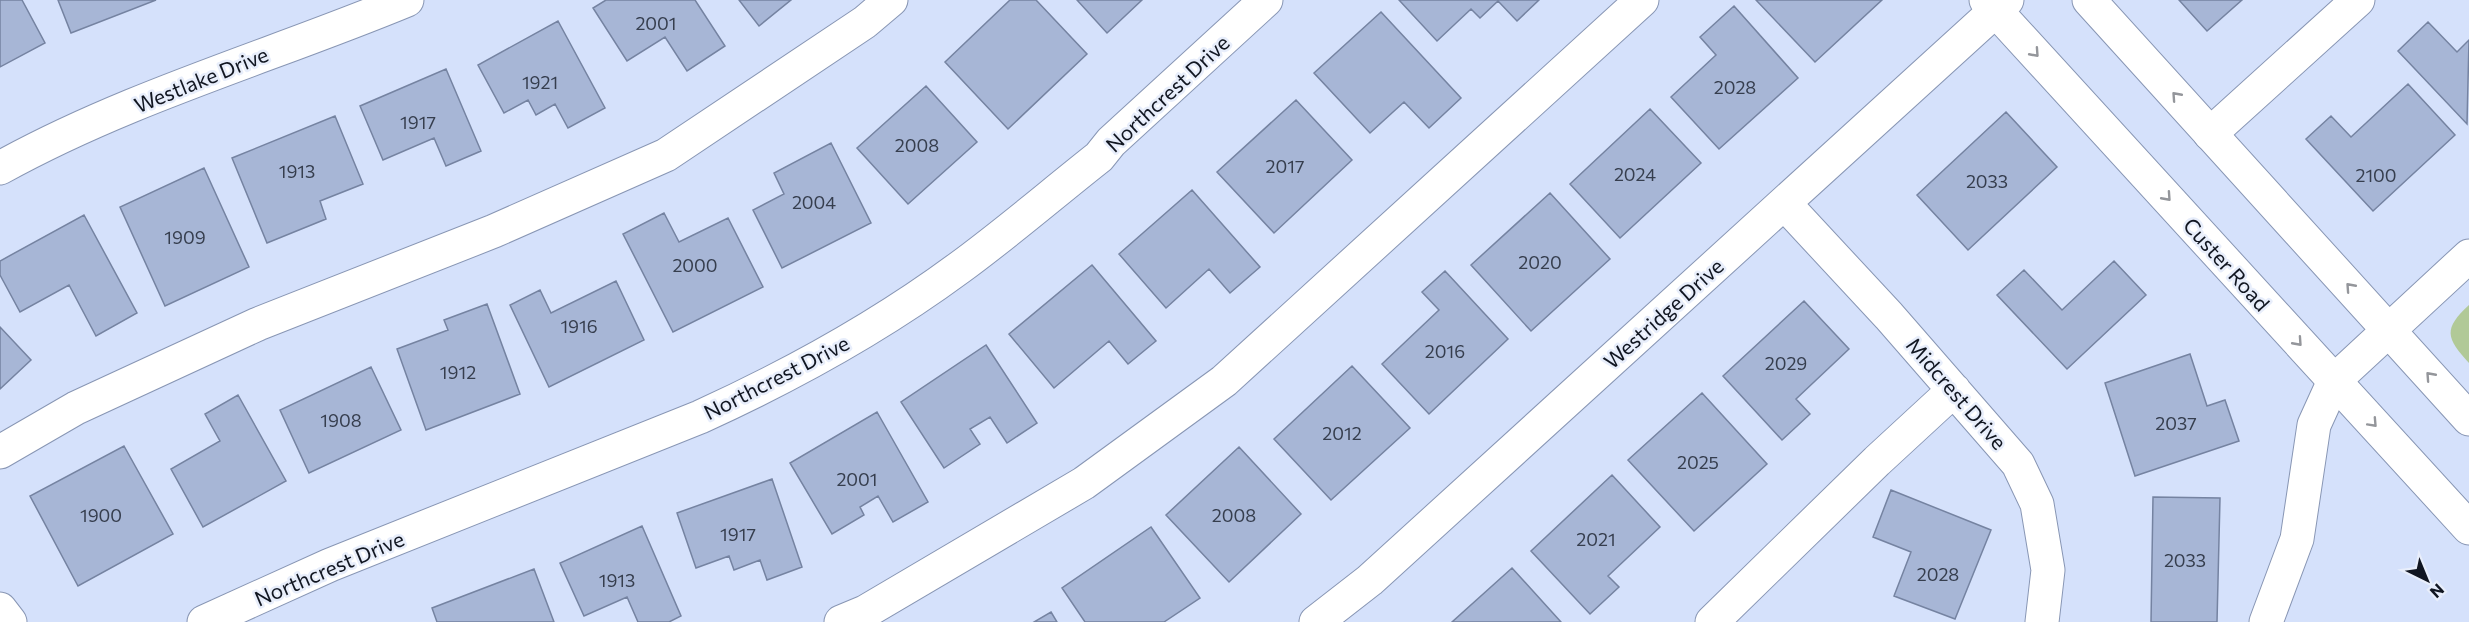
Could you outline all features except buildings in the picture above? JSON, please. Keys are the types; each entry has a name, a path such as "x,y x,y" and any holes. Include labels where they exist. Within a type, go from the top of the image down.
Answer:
{"street":[{"name":"Westlake Drive","path":"0,168 43,144 249,59 407,0"},
{"path":"0,452 76,408 258,324 494,231 666,155 865,22 891,0"},
{"name":"Northcrest Drive","path":"204,622 330,565 700,417 753,393 857,335 959,268 1098,157 1266,0"},
{"path":"841,622 865,612 1084,483 1224,381 1642,0"},
{"path":"2089,0 2469,419"},
{"path":"2210,134 2358,0"},
{"name":"Westridge Drive","path":"1316,622 1370,580 1784,203 1996,3"},
{"name":"Custer Road","path":"1996,3 2334,381 2469,528"},
{"name":"Midcrest Drive","path":"1784,203 2018,464 2037,504 2048,570 2042,622"},
{"path":"2266,622 2297,539 2314,425 2334,381 2469,256"},
{"path":"1712,622 1877,461 1954,390"},
{"path":"0,609 10,622"}],"green space":[{"path":"2469,305 2469,363 2456,347 2451,334 2455,321"}]}
